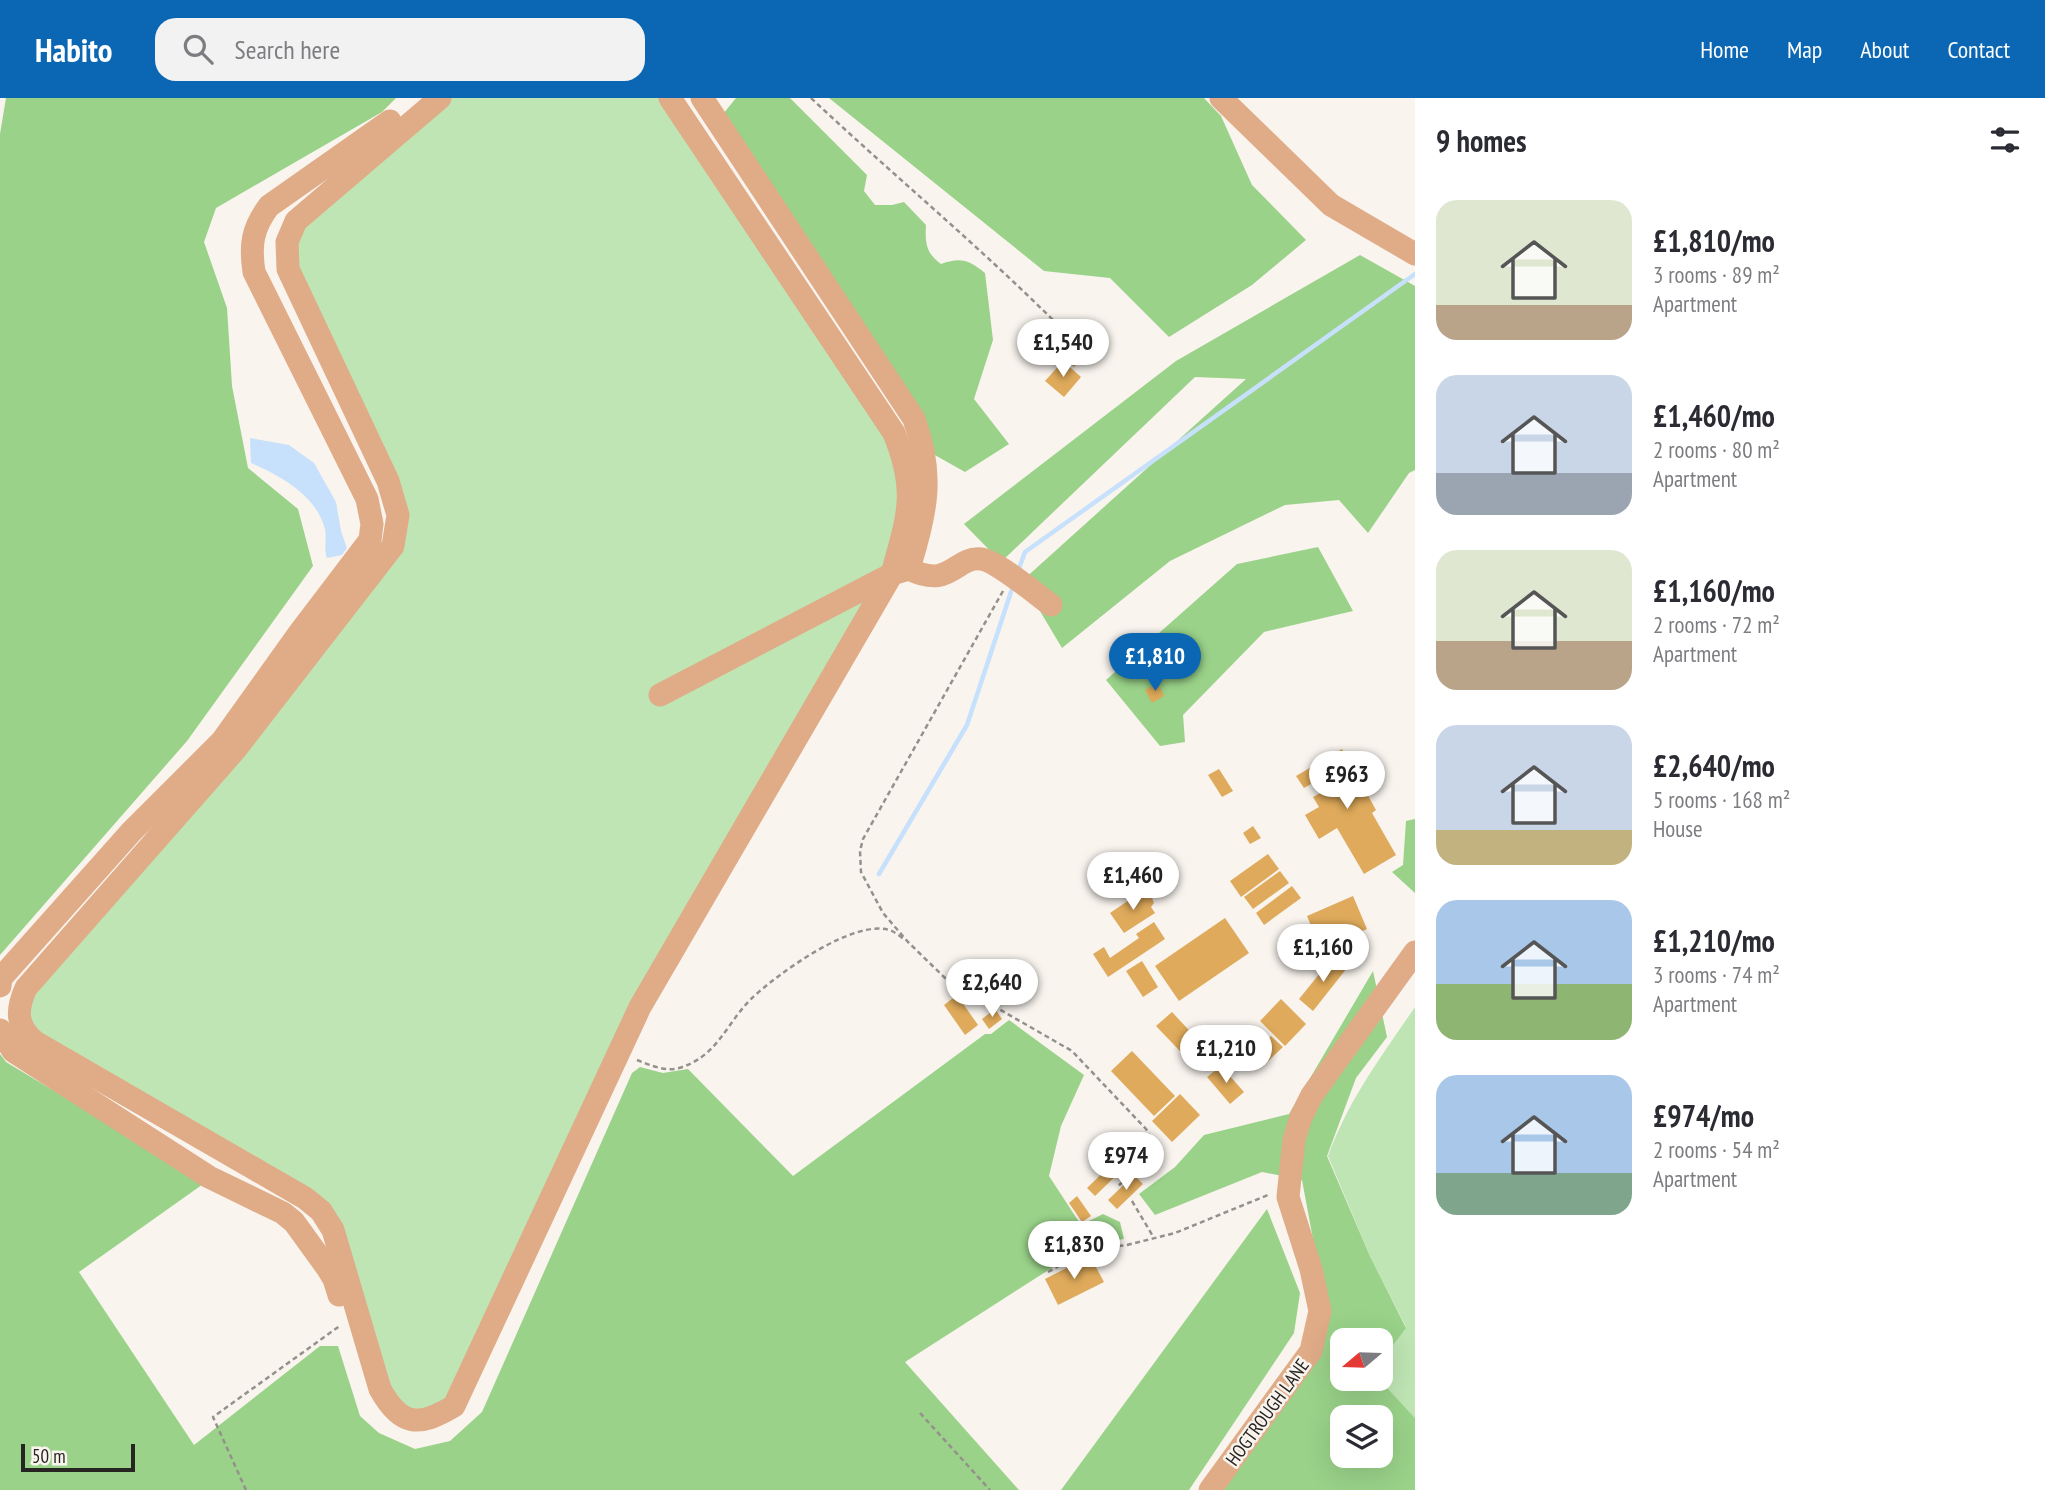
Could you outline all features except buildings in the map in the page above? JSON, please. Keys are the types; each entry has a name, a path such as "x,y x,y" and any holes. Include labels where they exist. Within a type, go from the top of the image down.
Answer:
{"street":[{"path":"0,986 1,978 131,832 222,741 370,540 372,524 367,499 254,272 251,245 256,223 269,206 368,140 416,98"},
{"path":"440,98 296,221 286,242 288,269 388,481 398,515 393,546 235,750 26,988 19,1003 19,1020 25,1034 35,1042 305,1198 321,1211 333,1230 380,1389 391,1409 407,1418 430,1420 454,1406 640,1007 900,572 910,495 906,463 894,433 670,98"},
{"path":"1221,98 1331,205 1415,254"},
{"path":"0,1030 13,1051 209,1177 283,1213 294,1222 334,1279 375,1412 393,1427 419,1434 442,1429 458,1417 472,1399 631,1058 683,959 900,572 928,499 923,444 914,419 713,102 687,125"},
{"path":"660,695 900,572 934,577 978,559 986,560 1051,605"},
{"name":"HOGTROUGH LANE","path":"1210,1490 1311,1351 1318,1330 1320,1311 1317,1290 1288,1197 1294,1140 1301,1117 1312,1094 1415,952"}],"path":[{"path":"811,98 893,175 1001,268 1058,325"},
{"path":"1011,576 863,839 860,852 861,872 883,913 945,978 1072,1051 1146,1129 1159,1151 1118,1186"},
{"path":"631,1058 663,1069 679,1068 706,1053 720,1042 751,999 831,943 852,933 873,929 891,930 908,942"},
{"path":"1048,1272 1090,1249 1127,1245 1175,1233 1290,1184"},
{"path":"1132,1202 1154,1238"},
{"path":"246,1490 213,1417 346,1321"},
{"path":"920,1413 990,1490"}],"green space":[{"path":"6,98 396,98 382,112 216,208 204,242 227,308 232,386 248,468 298,509 313,566 187,741 0,955 0,134"},
{"path":"448,98 666,98 902,465 894,556 631,1014 450,1403 417,1415 386,1394 339,1230 38,1039 23,1003 402,516 294,269 300,225"},
{"path":"736,98 790,98 867,175 864,191 875,205 904,202 926,225 928,247 936,260 941,264 964,261 985,273 993,340 974,399 1009,444 965,472 933,454 719,119"},
{"path":"829,98 1204,98 1221,116 1252,185 1306,240 1252,285 1169,337 1110,278 1044,271"},
{"path":"1360,255 1415,286 1415,470 1409,473 1368,533 1339,500 1285,505 1170,561 1062,648 1022,581 1246,379 1195,377 1001,562 964,524 1176,361"},
{"path":"1318,547 1353,611 1264,632 1183,715 1185,742 1160,746 1106,680 1237,564"},
{"path":"1415,819 1415,893 1392,872 1403,865 1406,821"},
{"path":"1373,971 1387,1037 1356,1078 1327,1156 1369,1254 1406,1328 1393,1345 1393,1328 1330,1328 1330,1391 1390,1391 1415,1418 1415,1490 1222,1490 1318,1353 1331,1311 1318,1266 1302,1180 1262,1172 1155,1215 1139,1194 1175,1167 1204,1135 1289,1114"},
{"path":"1415,1007 1415,1418 1390,1391 1393,1391 1393,1345 1406,1327 1369,1254 1328,1156 1356,1097"},
{"path":"1009,1020 1084,1075 1061,1126 1049,1176 1081,1225 1103,1214 1120,1222 1124,1239 1086,1246 905,1362 1019,1490 0,1490 0,1054 6,1062 206,1182 79,1272 194,1445 320,1346 338,1346 360,1416 379,1433 415,1449 450,1441 482,1412 632,1073 640,1067 663,1073 688,1069 793,1176 985,1034 991,1034"},
{"path":"1267,1209 1300,1293 1294,1333 1189,1490 1061,1490"}],"water":[{"path":"250,438 289,445 314,463 336,502 347,548 342,555 327,558 324,526 313,505 295,487 251,463"}],"waterway":[{"path":"1018,571 1025,552 1415,274"},
{"path":"879,874 967,725 1013,586"}]}
